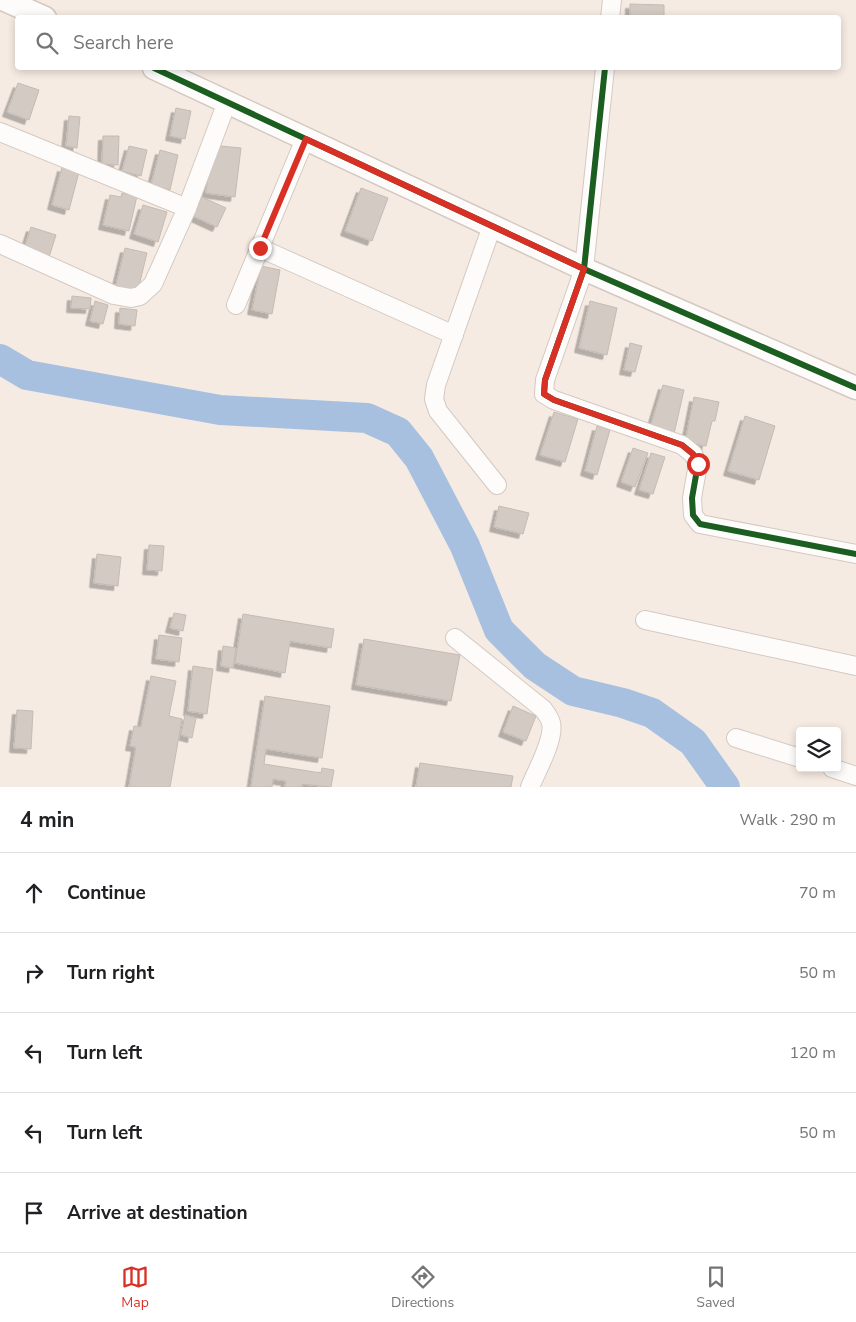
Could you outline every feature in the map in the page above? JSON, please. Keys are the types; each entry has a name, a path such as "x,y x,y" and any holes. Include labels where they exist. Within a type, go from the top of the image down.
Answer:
{"street":[{"path":"5,0 38,15"},
{"path":"610,15 612,0"},
{"path":"158,70 584,269 856,388"},
{"path":"605,70 584,269 545,380 544,394 554,400 682,445 693,454 698,464 692,498 693,515 700,524 856,554"},
{"path":"0,244 114,295 131,298 140,296 153,284 187,208 227,102"},
{"path":"0,132 187,208"},
{"path":"236,305 306,139"},
{"path":"492,226 436,386 434,399 438,410 497,485"},
{"path":"260,248 454,335"},
{"path":"645,620 856,666"},
{"path":"455,638 543,709 548,716 551,723 550,734 530,787"},
{"path":"736,738 796,757"},
{"path":"841,771 856,776"}],"building":[{"path":"630,4 664,5 664,15 630,15"},
{"path":"18,83 39,90 29,120 7,112"},
{"path":"176,108 191,111 185,139 170,136"},
{"path":"69,116 80,117 77,148 66,146"},
{"path":"103,136 119,136 118,165 102,164"},
{"path":"211,145 241,148 235,197 206,193"},
{"path":"129,146 147,150 141,176 122,171"},
{"path":"160,150 178,155 170,190 151,185"},
{"path":"62,167 79,172 69,210 52,205"},
{"path":"361,188 388,198 372,241 345,231"},
{"path":"122,193 137,196 129,231 103,225 110,195 121,197"},
{"path":"202,197 226,208 217,227 193,216"},
{"path":"143,205 167,212 158,242 134,234"},
{"path":"31,227 56,235 49,257 24,249"},
{"path":"125,248 147,253 137,294 115,289"},
{"path":"261,266 280,270 272,314 252,310"},
{"path":"72,296 91,298 90,309 71,308"},
{"path":"95,301 108,305 103,324 90,321"},
{"path":"590,301 617,308 607,355 579,348"},
{"path":"120,308 137,310 135,326 119,324"},
{"path":"630,343 642,346 635,372 624,370"},
{"path":"663,385 684,390 674,434 650,428"},
{"path":"694,397 719,402 715,421 712,421 706,446 685,442"},
{"path":"554,412 578,419 565,462 540,455"},
{"path":"745,416 775,426 759,480 728,471"},
{"path":"597,426 610,430 597,475 585,471"},
{"path":"633,448 648,453 635,487 621,482"},
{"path":"651,453 665,457 653,494 639,490"},
{"path":"499,506 529,513 523,534 494,527"},
{"path":"149,545 164,546 162,571 147,570"},
{"path":"97,554 121,557 118,586 94,583"},
{"path":"174,613 186,615 183,631 170,628"},
{"path":"243,614 334,629 331,648 290,641 285,673 235,663"},
{"path":"159,635 182,638 179,662 156,659"},
{"path":"364,639 460,655 451,701 356,685"},
{"path":"223,646 236,648 233,668 221,666"},
{"path":"193,666 213,669 207,714 188,711"},
{"path":"151,676 176,681 169,716 182,719 170,787 129,787 136,747 130,746 134,726 141,727"},
{"path":"265,696 330,706 322,758 266,749 264,764 321,773 322,768 334,770 331,787 302,784 302,787 285,787 286,781 273,779 272,787 251,787"},
{"path":"513,706 536,716 526,741 503,732"},
{"path":"17,710 33,711 31,749 14,748"},
{"path":"185,715 196,718 192,738 181,735"},
{"path":"420,763 513,776 511,787 416,787"}],"waterway":[{"path":"0,359 27,375 220,410 367,418 398,432 419,458 465,546 499,630 535,666 573,691 623,703 652,713 693,742 725,787"}],"cycle path":[{"path":"158,70 584,269 856,388"},
{"path":"605,70 584,269 545,380 544,394 554,400 682,445 693,454 698,464 692,498 693,515 700,524 856,554"}],"route":[{"path":"260,248 306,139 584,269 545,380 544,394 554,400 682,445 693,454 698,464"}]}
